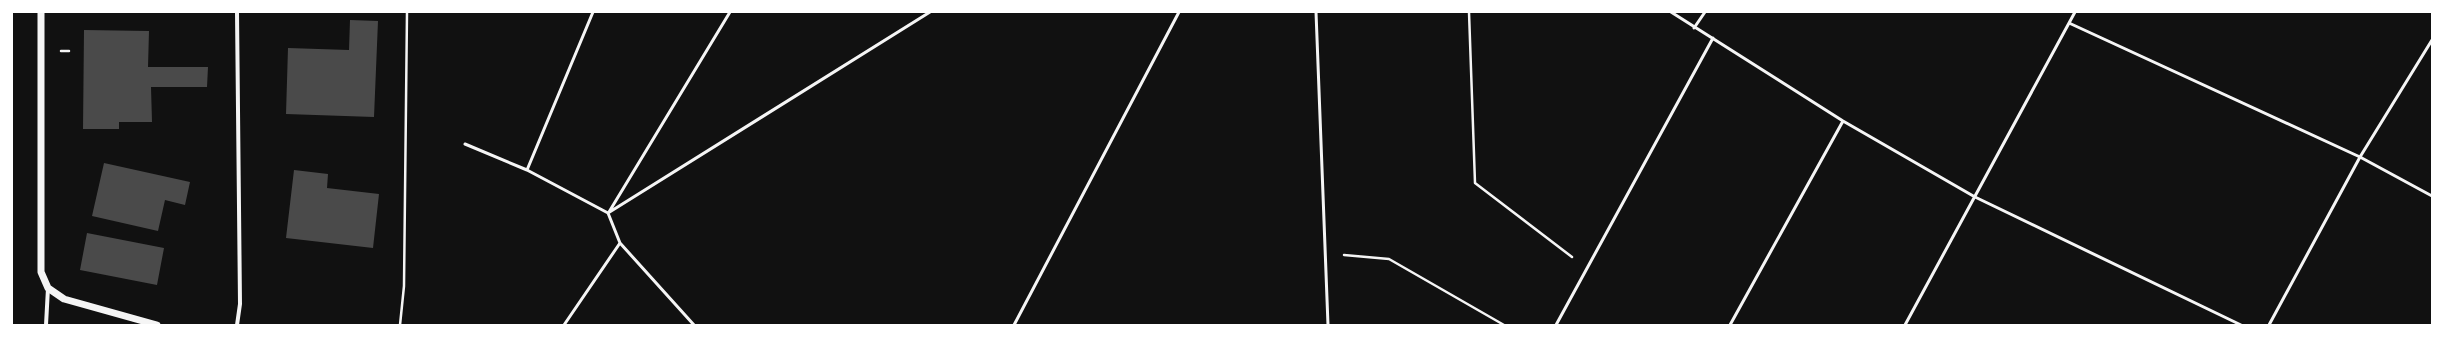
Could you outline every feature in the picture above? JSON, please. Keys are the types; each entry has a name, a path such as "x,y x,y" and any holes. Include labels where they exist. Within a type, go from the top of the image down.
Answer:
{"street":[{"path":"41,12 41,272 48,288 46,325"},
{"path":"237,12 240,304 237,325"},
{"path":"48,288 64,299 157,325"}],"lane":[{"path":"527,170 593,12"},
{"path":"608,214 730,12"},
{"path":"608,214 930,12"},
{"path":"1014,325 1179,12"},
{"path":"1316,12 1328,325"},
{"path":"1671,12 1694,28 1713,38 1843,121 1975,198 2241,325"},
{"path":"1694,28 1705,12"},
{"path":"1905,325 2075,12"},
{"path":"2069,23 2360,157 2432,196"},
{"path":"1556,325 1713,38"},
{"path":"2269,325 2360,157 2432,40"},
{"path":"1730,325 1843,121"},
{"path":"465,144 527,170 608,214 620,242 694,325"},
{"path":"564,325 620,242"}],"path":[{"path":"400,325 404,286 407,12"},
{"path":"1469,12 1475,183 1587,268"},
{"path":"1326,253 1389,258 1504,325"}],"building":[{"path":"350,20 378,21 374,117 286,114 288,48 349,50"},
{"path":"84,30 149,31 148,67 208,67 207,87 151,87 152,122 119,122 119,129 83,129"},
{"path":"104,163 190,182 185,205 165,200 158,231 92,216"},
{"path":"294,170 328,174 327,188 379,194 373,248 286,238"},
{"path":"87,233 164,248 157,285 80,270"}]}
